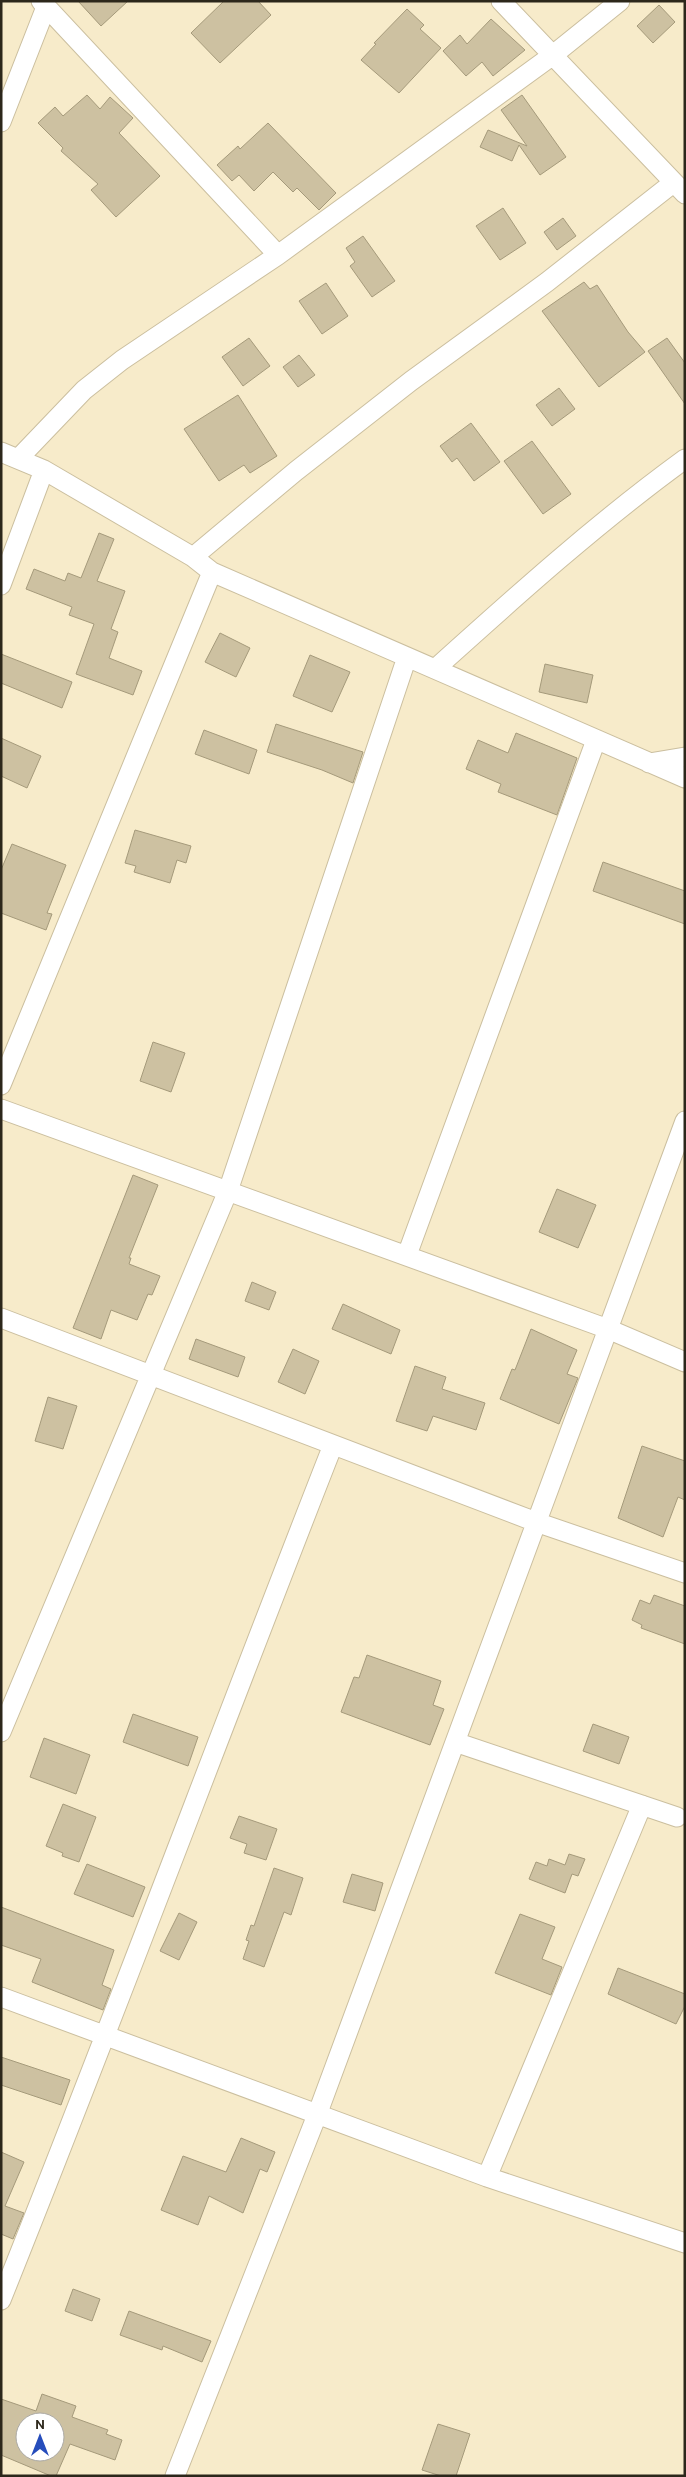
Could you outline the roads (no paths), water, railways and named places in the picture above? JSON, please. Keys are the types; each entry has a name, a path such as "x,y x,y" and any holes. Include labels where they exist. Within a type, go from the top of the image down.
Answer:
{"street":[{"path":"194,557 296,471 411,381 679,188 502,1"},
{"path":"620,1 553,55 278,255 122,360 9,455 44,470 194,557 212,572 685,778"},
{"path":"1,122 44,4 278,255"},
{"path":"435,669 534,579 635,495 685,459"},
{"path":"1,585 44,470"},
{"path":"1,1085 212,572"},
{"path":"1,1732 228,1190 407,657"},
{"path":"406,1255 596,740"},
{"path":"648,763 685,757"},
{"path":"1,1108 608,1329 685,1362"},
{"path":"175,2476 317,2115 685,1121"},
{"path":"1,1318 536,1522 685,1573"},
{"path":"1,2300 107,2036 204,1775 333,1445"},
{"path":"455,1742 676,1817"},
{"path":"488,2178 642,1805"},
{"path":"1,1996 488,2178 685,2243"}]}
